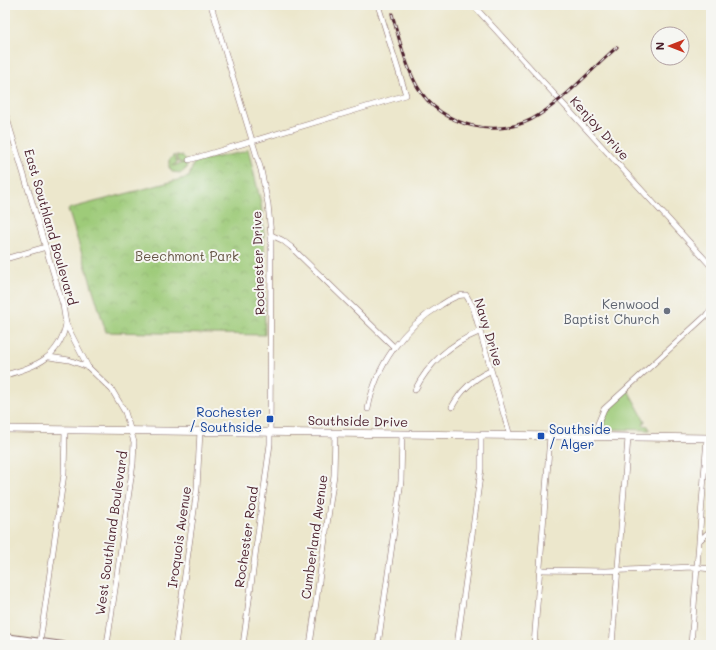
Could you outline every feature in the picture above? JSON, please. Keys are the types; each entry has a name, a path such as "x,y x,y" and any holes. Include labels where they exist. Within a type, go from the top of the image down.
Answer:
{"main road":[{"name":"Southside Drive","path":"5,429 132,432 200,431 709,438"}],"street":[{"name":"Rochester Drive","path":"211,5 266,193 271,235 270,432"},
{"path":"189,160 406,95 378,5"},
{"name":"Kenjoy Drive","path":"473,5 711,266"},
{"name":"East Southland Boulevard","path":"5,112 63,304 66,324 78,345"},
{"path":"271,235 291,247 394,347"},
{"path":"5,259 46,247"},
{"name":"Navy Drive","path":"368,409 378,374 394,347 422,318 460,295 469,297 510,436"},
{"path":"597,437 599,417 604,409 709,313 711,319"},
{"path":"5,375 31,367 49,357 61,340 66,324"},
{"path":"415,390 427,370 447,349 461,340 479,332"},
{"name":"West Southland Boulevard","path":"78,345 88,367 104,382 120,401 132,432 134,442 133,464 107,645"},
{"path":"49,357 68,360 88,367"},
{"path":"452,407 465,388 479,376 490,371"},
{"path":"40,642 64,474 65,430"},
{"name":"Iroquois Avenue","path":"175,645 198,482 200,431"},
{"name":"Rochester Road","path":"243,645 270,444 270,432"},
{"name":"Cumberland Avenue","path":"310,645 334,475 335,433"},
{"path":"378,645 401,480 402,434"},
{"path":"457,645 481,469 481,435"},
{"path":"534,645 550,436"},
{"path":"612,645 628,438"},
{"path":"691,645 709,438"},
{"path":"700,540 711,530"},
{"path":"540,570 618,570 697,567 711,569"},
{"path":"706,645 711,636"},
{"path":"5,637 63,645"}],"green space":[{"name":"Beechmont Park","path":"248,149 261,203 264,235 265,335 106,332 68,209 189,177 194,162 243,152"},
{"path":"174,155 177,163 172,166 184,163 178,162 176,155 183,156 187,162 186,169 181,173 172,172 169,167 169,160"},
{"path":"628,390 645,421 643,425 648,426 650,430 606,429 604,426 609,409"}],"railway":[{"path":"392,14 406,60 417,86 427,100 440,111 455,120 472,126 489,128 507,127 524,123 539,115 570,91 617,47"}],"place":[{"name":"Kenwood Baptist Church","path":"667,311"},
{"name":"Rochester / Southside","path":"270,419"},
{"name":"Southside / Alger","path":"541,436"}]}
